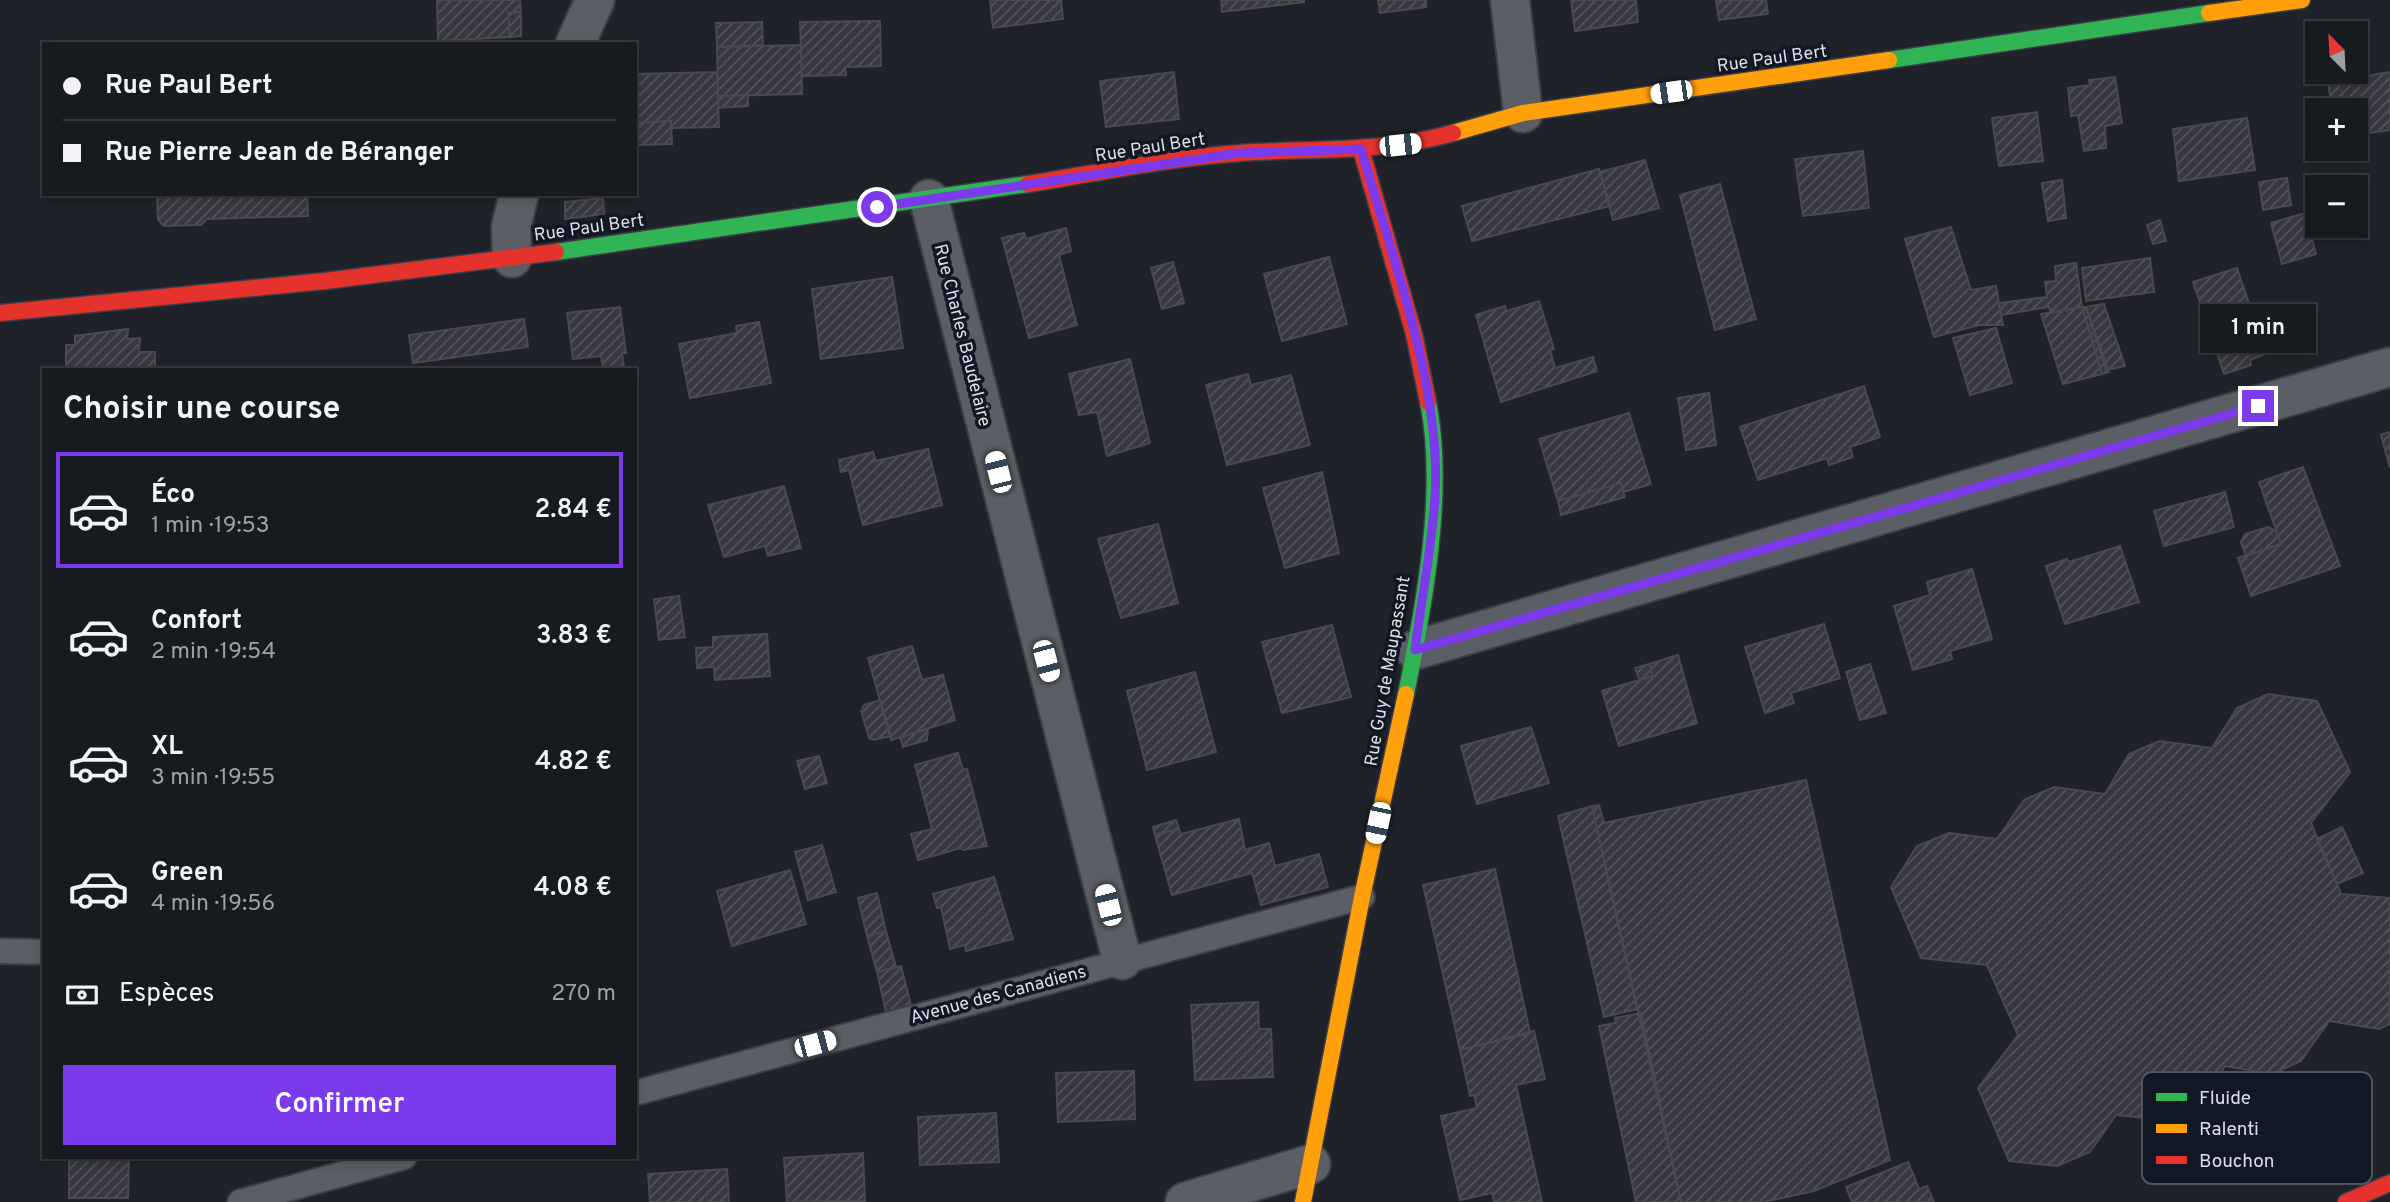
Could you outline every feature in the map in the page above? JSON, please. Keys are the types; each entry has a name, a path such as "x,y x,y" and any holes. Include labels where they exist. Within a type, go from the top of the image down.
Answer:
{"street":[{"path":"576,42 595,0"},
{"path":"1510,0 1523,113"},
{"name":"Rue Paul Bert","path":"0,313 325,281 512,257 929,200 1239,153 1361,149 1419,143 1523,113 2302,0"},
{"name":"Rue Guy de Maupassant","path":"1303,1202 1362,897 1415,650 1436,496 1431,418 1414,334 1361,149"},
{"path":"512,257 511,227 519,196"},
{"name":"Rue Charles Baudelaire","path":"929,200 1122,960"},
{"path":"1415,650 2390,368"},
{"path":"1185,1202 1311,1164"},
{"path":"2346,1202 2390,1183"}],"lane":[{"name":"Avenue des Canadiens","path":"637,1092 1362,897"},
{"path":"0,951 42,952"},
{"path":"240,1202 397,1159"}],"building":[{"path":"437,0 520,0 521,12 508,13 510,37 438,41"},
{"path":"990,0 1061,0 1063,19 993,28"},
{"path":"1221,0 1304,0 1304,2 1222,12"},
{"path":"1378,0 1426,0 1426,7 1380,13"},
{"path":"1571,0 1636,0 1638,22 1575,31"},
{"path":"1716,0 1766,0 1768,14 1719,20"},
{"path":"521,12 521,36 510,37 508,13"},
{"path":"880,21 881,66 845,67 846,75 802,76 800,22"},
{"path":"762,22 763,45 717,47 716,23"},
{"path":"801,45 802,94 718,96 717,47"},
{"path":"717,72 719,127 671,128 671,121 637,123 637,74"},
{"path":"1174,72 1179,119 1106,127 1100,81"},
{"path":"2390,72 2390,130 2368,133 2368,98 2330,98 2328,84 2368,84 2368,76"},
{"path":"2115,77 2122,123 2105,126 2106,148 2084,151 2078,115 2071,116 2068,88 2090,85 2089,80"},
{"path":"748,95 748,106 718,108 718,96"},
{"path":"2037,112 2043,161 1999,166 1992,118"},
{"path":"2247,118 2255,170 2179,181 2173,129"},
{"path":"671,121 672,144 637,145 637,123"},
{"path":"1863,151 1869,208 1803,216 1795,159"},
{"path":"1645,160 1659,208 1613,220 1600,172"},
{"path":"1599,169 1610,206 1472,241 1462,206"},
{"path":"2287,178 2291,205 2263,210 2259,182"},
{"path":"2062,180 2066,218 2048,221 2042,183"},
{"path":"1720,184 1756,319 1715,330 1680,195"},
{"path":"157,196 307,196 308,216 207,219 201,225 164,226 158,220"},
{"path":"603,198 604,214 565,219 565,202"},
{"path":"2305,213 2305,238 2312,238 2316,254 2282,264 2271,223"},
{"path":"2160,220 2166,241 2153,244 2147,225"},
{"path":"1951,227 1971,290 1996,286 2003,325 1979,325 1934,337 1905,239"},
{"path":"1066,228 1071,251 1059,255 1077,325 1029,338 1002,238 1024,233 1026,239"},
{"path":"1329,257 1347,324 1282,341 1264,274"},
{"path":"2150,258 2154,292 2086,301 2082,268"},
{"path":"1173,262 1184,303 1162,309 1151,268"},
{"path":"2076,263 2082,307 2051,313 2049,307 2001,315 1999,303 2047,297 2045,282 2056,281 2055,266"},
{"path":"2237,268 2266,354 2250,360 2251,365 2224,374 2193,282"},
{"path":"892,277 903,348 821,359 812,289"},
{"path":"1539,301 1554,349 1550,350 1555,368 1593,357 1597,371 1501,402 1476,315 1505,306 1507,311"},
{"path":"2104,304 2125,366 2106,370 2086,307"},
{"path":"620,307 626,353 622,353 624,368 603,368 601,356 573,359 567,313"},
{"path":"2082,307 2086,307 2109,372 2102,374"},
{"path":"2082,307 2102,374 2063,384 2041,314"},
{"path":"524,319 528,347 413,363 409,335"},
{"path":"759,322 771,383 690,398 679,344 737,333 736,326"},
{"path":"1996,328 2012,383 1970,395 1953,338"},
{"path":"128,329 127,339 140,338 139,352 155,352 155,368 66,368 66,345 75,345 75,336"},
{"path":"1130,359 1150,443 1107,456 1097,412 1079,415 1069,374"},
{"path":"1248,374 1251,385 1291,375 1310,445 1227,465 1206,385"},
{"path":"1864,386 1880,437 1850,447 1853,457 1829,465 1827,458 1758,480 1740,427"},
{"path":"1709,393 1716,445 1686,450 1678,398"},
{"path":"1629,413 1651,484 1623,492 1621,483 1558,501 1539,439"},
{"path":"2390,432 2390,468 2381,435"},
{"path":"928,449 942,505 863,525 849,470 841,472 839,460 873,452 876,461"},
{"path":"2303,467 2340,566 2251,596 2238,558 2281,544 2259,482"},
{"path":"1322,472 1339,553 1285,568 1263,488"},
{"path":"1621,483 1625,497 1561,515 1558,501"},
{"path":"784,486 801,548 768,556 765,546 724,557 708,505"},
{"path":"2225,492 2234,527 2164,546 2154,511"},
{"path":"1158,524 1178,603 1121,618 1098,539"},
{"path":"2268,527 2276,531 2281,544 2246,556 2241,542 2245,534"},
{"path":"2120,546 2139,602 2065,624 2046,566 2067,559 2069,562"},
{"path":"1972,569 1992,639 1950,651 1952,659 1913,670 1894,606 1930,595 1927,582"},
{"path":"679,596 685,637 659,640 654,599"},
{"path":"1824,624 1840,678 1791,693 1794,703 1765,713 1745,647"},
{"path":"1332,625 1351,697 1282,713 1262,642"},
{"path":"767,634 770,676 715,680 714,667 697,668 696,648 713,647 713,637"},
{"path":"912,646 922,680 943,675 955,720 891,740 868,658"},
{"path":"1678,655 1697,723 1619,746 1602,691 1653,676 1649,664"},
{"path":"1649,664 1653,676 1639,679 1635,668"},
{"path":"1870,664 1886,713 1860,720 1846,672"},
{"path":"1195,672 1216,752 1147,770 1127,691"},
{"path":"2268,694 2317,701 2350,772 2311,823 2341,894 2390,898 2390,1024 2379,1029 2329,1021 2301,1061 2276,1072 2225,1066 2221,1072 2142,1072 2142,1118 2116,1115 2090,1152 2057,1166 2009,1161 1978,1088 2018,1035 1987,965 1921,958 1891,887 1917,846 1949,833 1997,839 2024,800 2054,787 2105,794 2129,754 2159,741 2212,748 2237,708"},
{"path":"880,700 891,736 874,740 869,738 861,711 864,705"},
{"path":"1531,727 1549,783 1477,804 1461,746"},
{"path":"928,729 927,740 903,747 900,737"},
{"path":"958,753 963,770 967,769 987,846 963,850 961,848 918,860 911,834 932,829 915,765"},
{"path":"819,756 827,783 805,789 797,761"},
{"path":"1806,780 1890,1160 1814,1191 1764,1202 1681,1202 1592,806 1599,805 1604,823"},
{"path":"1592,806 1637,1009 1604,1017 1558,816"},
{"path":"1239,819 1245,850 1269,843 1275,866 1319,854 1328,887 1261,905 1252,873 1172,895 1155,835 1179,829 1181,834"},
{"path":"1176,820 1179,829 1155,835 1153,827"},
{"path":"2342,827 2363,873 2337,884 2317,839"},
{"path":"822,845 836,892 808,900 795,852"},
{"path":"1495,869 1530,1033 1460,1050 1423,885"},
{"path":"790,870 806,924 732,946 717,891"},
{"path":"994,877 1013,939 966,951 965,945 950,949 941,907 937,908 933,894"},
{"path":"877,893 886,931 867,936 858,898"},
{"path":"886,931 896,967 877,972 867,936"},
{"path":"901,966 911,1005 886,1012 877,972"},
{"path":"1258,1002 1259,1029 1271,1029 1273,1077 1195,1080 1191,1005"},
{"path":"1641,1013 1681,1202 1636,1202 1599,1026 1616,1023 1615,1018"},
{"path":"1534,1031 1545,1079 1516,1085 1542,1202 1494,1202 1492,1193 1460,1200 1441,1116 1477,1108 1474,1095 1470,1096 1460,1050"},
{"path":"1134,1071 1135,1119 1058,1122 1056,1073"},
{"path":"996,1113 999,1162 920,1165 918,1117"},
{"path":"863,1153 865,1201 787,1202 784,1158"},
{"path":"69,1159 129,1159 128,1198 69,1198"},
{"path":"1908,1162 1919,1189 1927,1186 1934,1202 1852,1202 1846,1187"},
{"path":"727,1169 729,1202 650,1202 648,1174"}],"traffic: fast":[{"path":"1889,60 2209,13"},
{"path":"556,252 1028,184"},
{"path":"1406,694 1426,587 1434,510 1433,436 1428,402"}],"traffic: slow":[{"path":"2209,13 2302,0"},
{"path":"1453,133 1523,113 1889,60"},
{"path":"1303,1202 1362,897 1406,694"}],"traffic: jam":[{"path":"1028,184 1187,158 1374,147 1453,133"},
{"path":"1361,149 1414,334 1428,402"},
{"path":"0,313 325,281 556,252"},
{"path":"2346,1202 2390,1183"}],"route":[{"path":"877,207 1239,153 1361,149 1414,334 1431,418 1436,496 1415,650 2258,406"}]}
